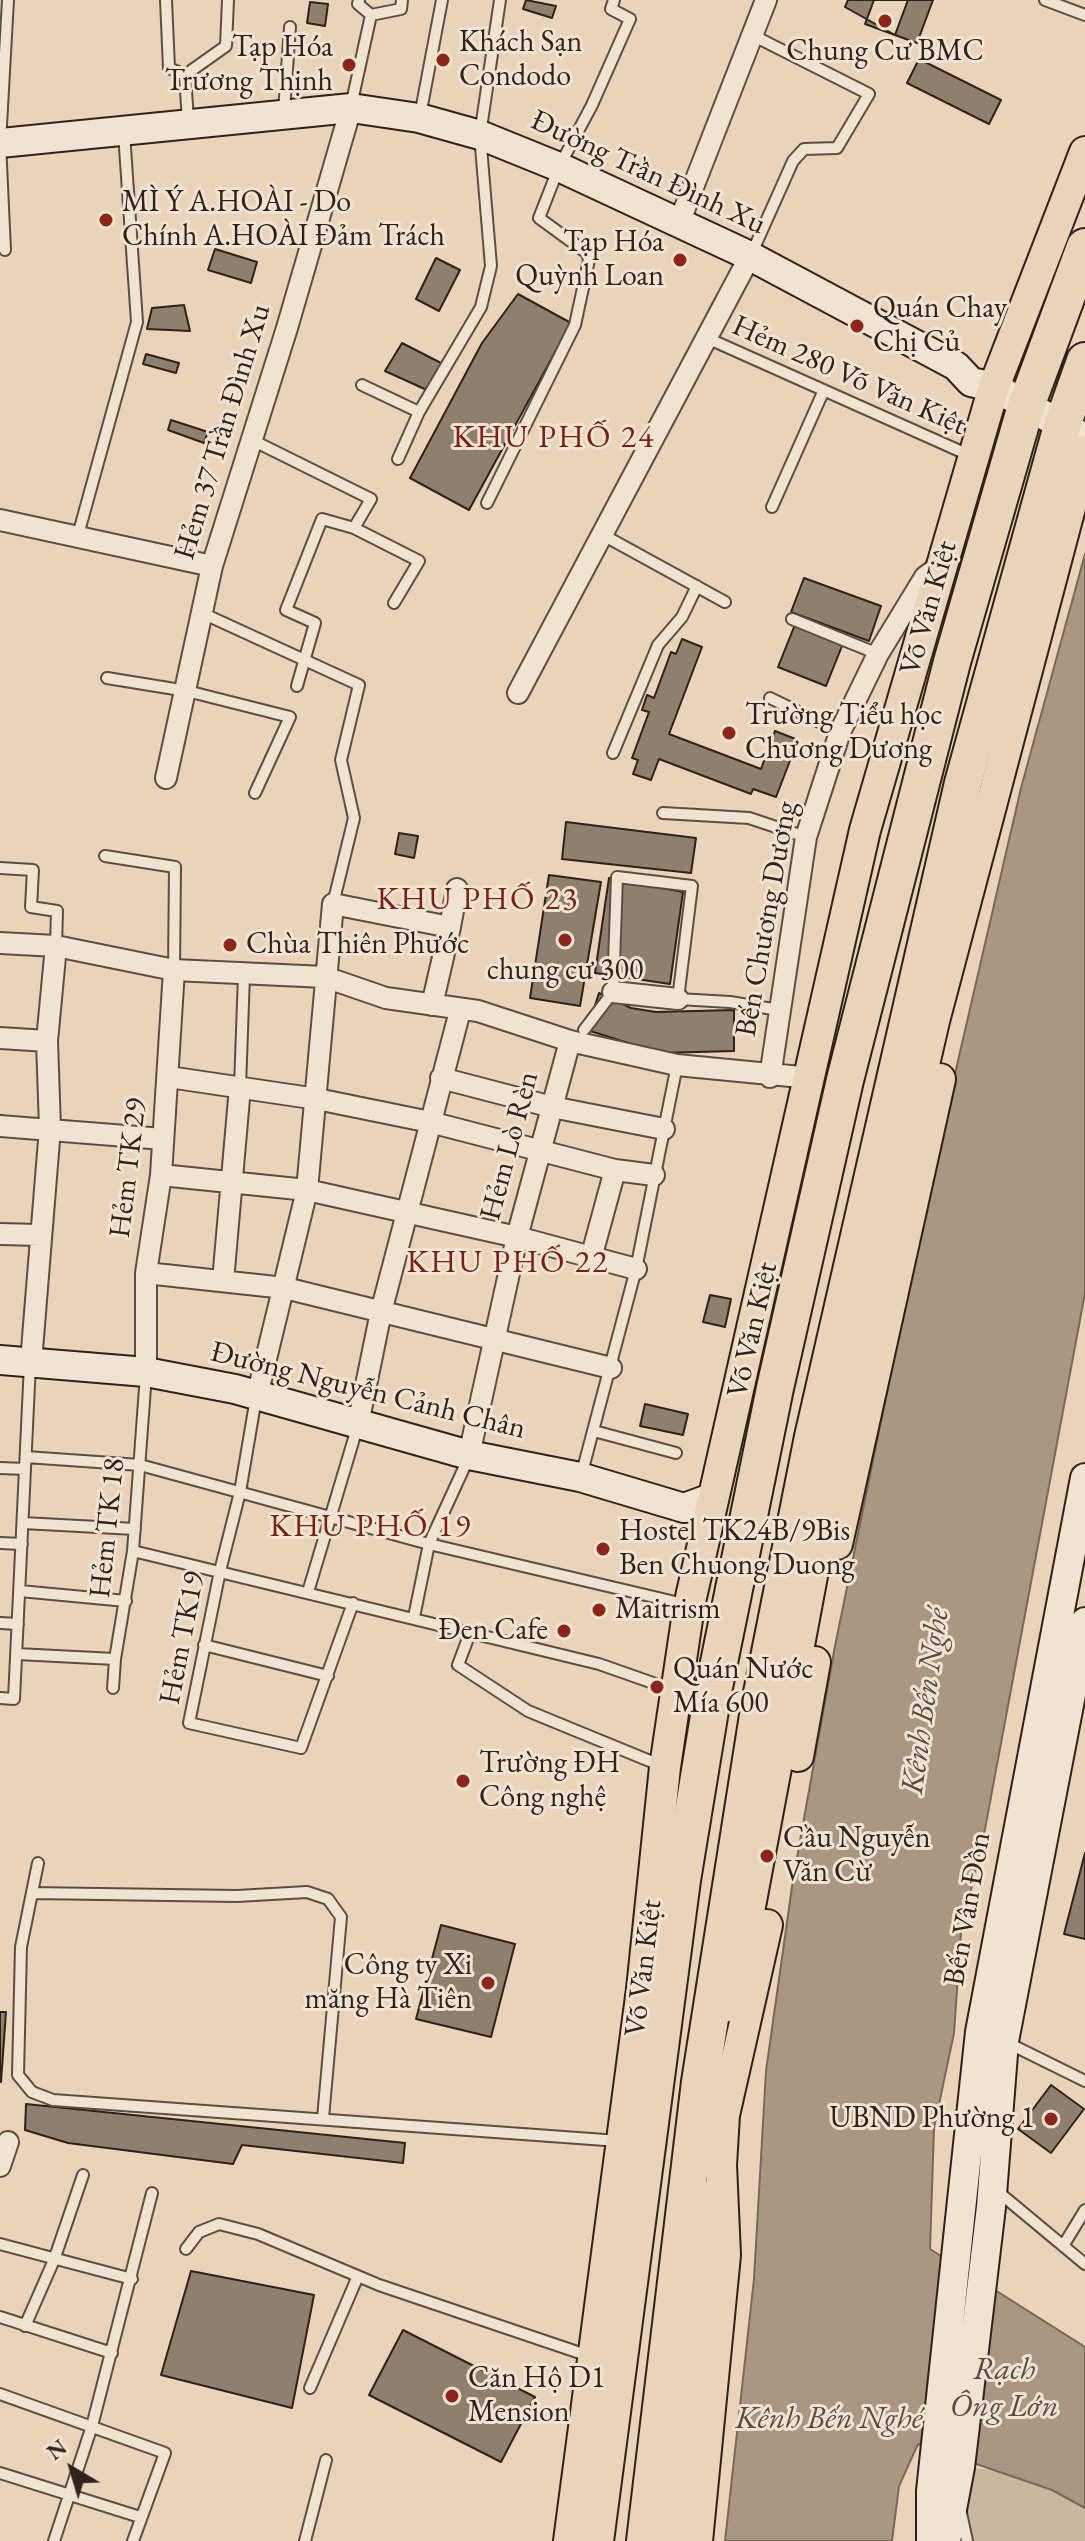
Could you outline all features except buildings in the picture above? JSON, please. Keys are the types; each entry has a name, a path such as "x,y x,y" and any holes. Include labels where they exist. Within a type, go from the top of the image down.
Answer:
{"highway":[{"name":"Võ Văn Kiệt","path":"595,2541 680,1895 731,1596 873,966 952,662 1026,406 1085,247"},
{"path":"645,2541 706,2172 700,2082 760,1703 813,1437 963,783 1077,438 1085,361"}],"main road":[{"name":"Võ Văn Kiệt","path":"569,2541 622,2141 665,1767 689,1606 865,830 994,387 1085,152"},
{"path":"700,2082 741,1954 839,1432 934,1021 1077,438"},
{"path":"676,2541 702,2273 706,2172 724,2115 758,1976 834,1556 941,1085 934,1021"},
{"path":"697,2541 725,2255 706,2172"}],"street":[{"path":"679,223 766,0"},
{"name":"Đường Trần Ðình Xu","path":"0,143 351,108 419,118 480,135 559,167 750,256 956,366 971,382 994,387 1077,438"},
{"name":"Hẻm 37 Trần Ðình Xu","path":"166,778 212,566 287,328 351,108"},
{"path":"518,693 750,256"},
{"path":"0,520 212,566"},
{"name":"Bến Chương Dương","path":"770,1077 806,837 840,732 878,654 925,577 942,565"},
{"path":"432,1005 457,889"},
{"path":"257,1396 307,1190 333,904 450,927"},
{"path":"0,943 56,946 174,970 325,977 386,998 460,1011 478,1011 677,1065 770,1077 811,1078"},
{"path":"31,1362 50,1128 47,1041 56,946"},
{"name":"Hẻm TK 29","path":"146,1372 146,1273 161,1175 174,970"},
{"path":"613,992 678,999"},
{"path":"358,1424 381,1312 460,1011"},
{"name":"Hẻm Lò Rèn","path":"469,1455 517,1237 552,1107 577,1036"},
{"path":"0,1038 47,1041"},
{"path":"169,1077 317,1099 430,1122 615,1170 654,1175"},
{"path":"441,1078 552,1107 664,1129"},
{"path":"223,1281 240,1087"},
{"path":"0,1126 163,1139"},
{"path":"591,1258 615,1170"},
{"path":"161,1175 307,1190 517,1237 636,1269"},
{"path":"0,1234 40,1235"},
{"path":"146,1273 285,1288 611,1368"},
{"name":"Đường Nguyễn Cảnh Chân","path":"0,1360 146,1372 257,1396 469,1455 580,1477 684,1508"},
{"name":"Bến Vân Đồn","path":"946,2479 982,2199 992,2036 1054,1629 1085,1478"},
{"path":"705,1536 684,1508 714,1497"},
{"name":"Bến Vân Đồn","path":"992,2036 1084,1633 1054,1629"},
{"path":"0,2166 4,2141"},
{"path":"914,2541 946,2479"},
{"path":"931,2541 946,2479"},
{"path":"946,2479 946,2541"},
{"path":"946,2479 959,2541"}],"lane":[{"path":"5,250 0,143 8,0"},
{"path":"166,0 169,68 185,75"},
{"path":"185,75 226,46 228,0"},
{"path":"359,0 358,4 371,15"},
{"path":"371,15 401,9 402,0"},
{"path":"419,118 442,0"},
{"path":"398,459 419,412 481,307 491,266 480,135 500,0"},
{"path":"487,503 575,325 587,273 587,253 539,218 559,167 592,105 630,19 611,9 614,0"},
{"path":"1045,0 1085,15"},
{"path":"351,108 371,15"},
{"path":"284,113 290,27"},
{"path":"750,256 793,161 804,149 837,148 869,94 752,35"},
{"path":"185,75 188,125"},
{"path":"78,535 137,322 124,133"},
{"name":"Hẻm 280 Võ Văn Kiệt","path":"707,338 973,457"},
{"path":"362,385 419,412"},
{"path":"772,507 824,390"},
{"path":"250,439 371,499 354,528"},
{"path":"297,686 315,623 286,610 322,519 354,528 419,561 394,603"},
{"path":"603,535 725,602"},
{"path":"613,753 658,645 682,617 697,586"},
{"path":"202,613 359,685 341,760 354,818 333,904"},
{"path":"792,619 878,654"},
{"path":"107,678 187,691 290,717 255,793"},
{"path":"770,698 840,732"},
{"path":"663,813 749,818 806,837"},
{"path":"105,856 175,867 174,970"},
{"path":"0,868 33,870 31,907 57,911 56,946"},
{"path":"577,1036 613,992 617,877 692,886 678,999 779,1010"},
{"path":"240,1087 244,975"},
{"path":"580,1477 636,1269 677,1065"},
{"path":"0,1698 14,1699 31,1362"},
{"name":"Hẻm TK 18","path":"113,1688 133,1551 146,1372"},
{"name":"Hẻm TK19","path":"257,1396 240,1492 220,1571 189,1723 301,1748 353,1603"},
{"path":"308,1592 358,1424"},
{"path":"594,1431 676,1453"},
{"path":"414,1617 429,1544 469,1455"},
{"path":"0,1468 26,1463 140,1465 429,1544 689,1606"},
{"path":"23,1523 135,1529"},
{"path":"0,1543 22,1544"},
{"path":"133,1551 599,1664 675,1691"},
{"path":"20,1591 126,1601"},
{"path":"0,1623 18,1624"},
{"path":"470,1633 458,1665 528,1711 665,1767"},
{"path":"204,1645 328,1676"},
{"path":"17,1654 115,1659"},
{"path":"38,1863 21,1947 18,2075 32,2092 53,2100 622,2141"},
{"path":"32,1893 237,1896 307,1892 328,1899 341,1917 323,2118"},
{"path":"992,2036 1085,2081"},
{"path":"25,2326 54,2260 83,2175"},
{"path":"54,2541 92,2426 152,2193"},
{"path":"982,2199 1063,2246 1085,2264"},
{"path":"1063,2246 1085,2210"},
{"path":"186,2249 199,2232 219,2224 258,2234 358,2276 594,2357"},
{"path":"0,2244 132,2279"},
{"path":"310,2388 358,2276"},
{"path":"0,2317 112,2353"},
{"path":"0,2394 165,2453 133,2541"},
{"path":"305,2541 326,2460"},
{"path":"0,2473 140,2517"},
{"path":"946,2479 967,2541"}],"shaded area":[{"path":"960,2467 995,2470 1052,2490 1085,2508 1085,2541 967,2541"}],"water":[{"name":"Kênh Bến Nghé","path":"1085,554 1085,1293 985,1829 961,1933 954,2033 934,2128 930,2249 1085,2347 1085,2508 1052,2490 918,2444 899,2486 892,2541 725,2541 754,2279 766,2071 793,1880 835,1646 930,1182 1021,788"}],"place":[{"name":"Chung Cư BMC","path":"885,21"},
{"name":"Khách Sạn Condodo","path":"443,60"},
{"name":"Tạp Hóa Trương Thịnh","path":"349,65"},
{"name":"MÌ Ý A.HOÀI - Do Chính A.HOÀI Đảm Trách","path":"106,220"},
{"name":"Tạp Hóa Quỳnh Loan","path":"680,260"},
{"name":"Quán Chay Chị Củ","path":"857,326"},
{"name":"Trường Tiểu học Chương Dương","path":"729,733"},
{"name":"chung cư 300","path":"565,940"},
{"name":"Chùa Thiên Phước","path":"230,945"},
{"name":"Hostel TK24B/9Bis Ben Chuong Duong","path":"603,1549"},
{"name":"Maitrism","path":"599,1610"},
{"name":"Đen Cafe","path":"564,1631"},
{"name":"Quán Nước Mía 600","path":"657,1687"},
{"name":"Trường ĐH Công nghệ","path":"463,1781"},
{"name":"Cầu Nguyễn Văn Cừ","path":"767,1856"},
{"name":"Công ty Xi măng Hà Tiên","path":"488,1983"},
{"name":"UBND Phường 1","path":"1051,2119"},
{"name":"Căn Hộ D1 Mension","path":"452,2396"}],"district":[{"name":"KHU PHỐ 24","path":"554,438"},
{"name":"KHU PHỐ 23","path":"478,900"},
{"name":"KHU PHỐ 22","path":"508,1263"},
{"name":"KHU PHỐ 19","path":"371,1527"}],"water label":[{"name":"Rạch Ông Lớn","path":"1004,2388"}]}
